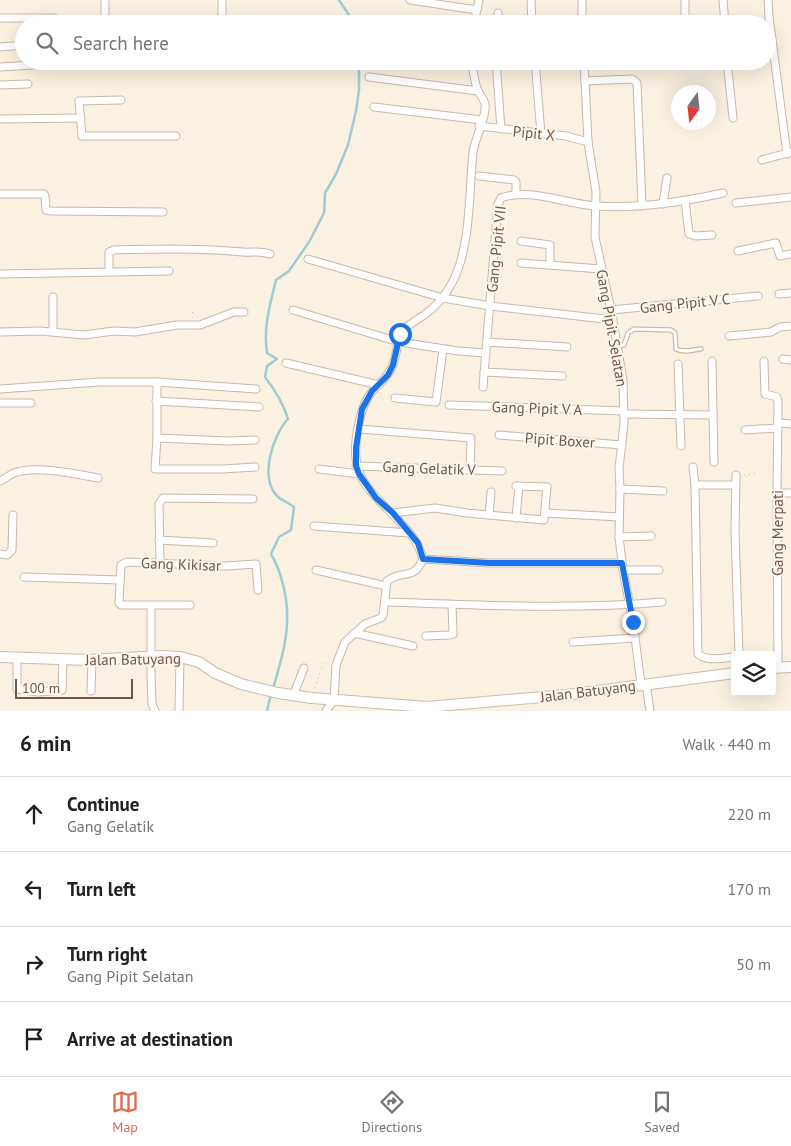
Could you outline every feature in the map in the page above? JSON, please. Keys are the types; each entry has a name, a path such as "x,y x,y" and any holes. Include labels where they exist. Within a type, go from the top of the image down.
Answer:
{"street":[{"path":"105,0 105,13"},
{"path":"222,0 222,15"},
{"path":"410,0 477,10"},
{"path":"476,15 479,0"},
{"path":"531,0 532,15"},
{"path":"582,0 582,15"},
{"path":"684,0 685,15"},
{"path":"723,0 724,15"},
{"path":"768,0 769,15"},
{"path":"0,18 15,18"},
{"path":"0,47 15,46"},
{"path":"762,160 789,153 776,65"},
{"path":"0,67 15,66"},
{"path":"326,711 334,700 336,665 345,642 365,624 381,618 385,612 386,586 390,579 418,570 423,559 418,543 393,513 376,498 358,470 355,455 362,409 372,391 388,375 393,365 400,334 427,314 443,298 453,281 461,258 468,218 474,151 485,105 478,91 474,70"},
{"path":"497,70 501,129"},
{"path":"536,70 541,134"},
{"name":"Gang Pipit Selatan","path":"584,70 588,142 596,180 595,237 624,380 624,412 619,468 619,537 634,638 650,711"},
{"path":"729,70 733,118"},
{"path":"370,77 478,91"},
{"path":"585,81 632,79 637,83 642,206"},
{"path":"0,85 28,84"},
{"path":"121,100 79,101 82,136 176,136"},
{"name":"Pipit X","path":"374,106 481,123 501,129 566,136 588,142"},
{"path":"0,119 81,118"},
{"path":"479,176 514,180 516,182 516,194"},
{"path":"663,204 667,178"},
{"name":"Gang Pipit VII","path":"483,387 498,204 501,198 516,194 596,206 642,206 684,201 723,193"},
{"path":"0,194 44,194 46,210 51,212 163,212"},
{"path":"736,203 791,197"},
{"path":"684,201 690,234 696,236 712,235"},
{"path":"521,241 550,245 550,266"},
{"path":"738,251 776,243 780,256 791,254"},
{"path":"109,272 109,252 114,250 221,250 260,251 270,254"},
{"path":"308,259 359,272 443,298 490,306 613,320"},
{"path":"522,263 601,269"},
{"path":"0,274 169,271"},
{"path":"779,294 791,293"},
{"name":"Gang Pipit V C","path":"611,310 758,296"},
{"path":"52,297 53,332"},
{"path":"293,310 399,342 486,353"},
{"path":"0,332 53,332 84,335 114,331 135,332 177,325 200,325 234,312 244,312"},
{"path":"729,336 771,332 780,327 791,326"},
{"path":"487,342 566,347"},
{"path":"394,398 436,402 443,349"},
{"path":"712,361 714,462"},
{"name":"Gang Merpati","path":"764,361 765,394 777,397 778,399 775,651"},
{"path":"286,364 380,385"},
{"path":"678,364 681,446"},
{"path":"484,372 562,376"},
{"path":"0,388 100,382 157,382 256,389"},
{"path":"157,382 155,469 223,470 255,467"},
{"path":"156,401 259,407"},
{"path":"0,403 31,403"},
{"name":"Gang Pipit V A","path":"449,405 714,415"},
{"path":"745,430 791,424"},
{"path":"359,428 472,435 470,470"},
{"name":"Pipit Boxer","path":"499,435 622,444"},
{"path":"157,438 229,441 255,440"},
{"path":"693,467 695,485 698,654 704,658 712,659 731,657"},
{"name":"Gang Gelatik V","path":"319,469 502,471"},
{"path":"0,481 17,472 42,470 74,473 98,478"},
{"path":"736,475 739,651"},
{"path":"695,485 735,485"},
{"path":"393,513 427,508 516,518 543,520 547,487 517,486 516,518"},
{"path":"620,489 663,491"},
{"path":"489,515 491,492"},
{"path":"777,493 791,493"},
{"path":"160,562 158,540 159,504 162,498 253,499"},
{"path":"545,513 619,517"},
{"path":"0,554 7,554 12,550 13,515"},
{"path":"314,526 409,533"},
{"path":"619,537 651,536"},
{"path":"158,540 213,543"},
{"path":"423,559 659,570"},
{"name":"Gang Kikisar","path":"120,580 121,565 123,563 160,562 226,566 256,564 258,590"},
{"path":"316,570 386,586"},
{"path":"24,578 120,580 119,603 121,605 190,605"},
{"path":"386,602 515,606 629,605 662,602"},
{"path":"426,636 452,635 452,604"},
{"path":"151,606 150,656 152,704 155,711"},
{"path":"354,633 413,646"},
{"path":"573,642 634,638"},
{"name":"Jalan Batuyang","path":"0,657 92,660 150,656 180,657 199,662 209,670 229,680 278,693 428,709 471,707 731,673"},
{"path":"178,711 180,657"},
{"path":"17,658 17,689 38,692 62,690 63,659"},
{"path":"91,692 92,660"},
{"path":"776,668 791,667"},
{"path":"293,696 304,668"}],"lane":[{"path":"617,346 624,345 628,332 634,328 672,330 675,333 676,349 684,352 701,349"}],"path":[{"path":"736,475 758,473"},
{"path":"312,698 323,663"}],"waterway":[{"path":"339,0 349,15"},
{"path":"273,689 284,646 287,613 281,578 271,554 279,537 291,530 294,507 277,496 269,478 270,456 273,445 282,426 288,419 278,396 265,377 267,366 277,359 267,353 266,334 269,307 276,280 289,271 309,242 324,213 325,193 336,174 348,145 356,111 359,70"},
{"path":"267,711 271,694"}],"route":[{"path":"400,334 397,353 388,375 372,391 362,409 355,455 356,466 359,474 376,498 393,513 418,543 423,559 490,563 622,563 633,622"}]}
